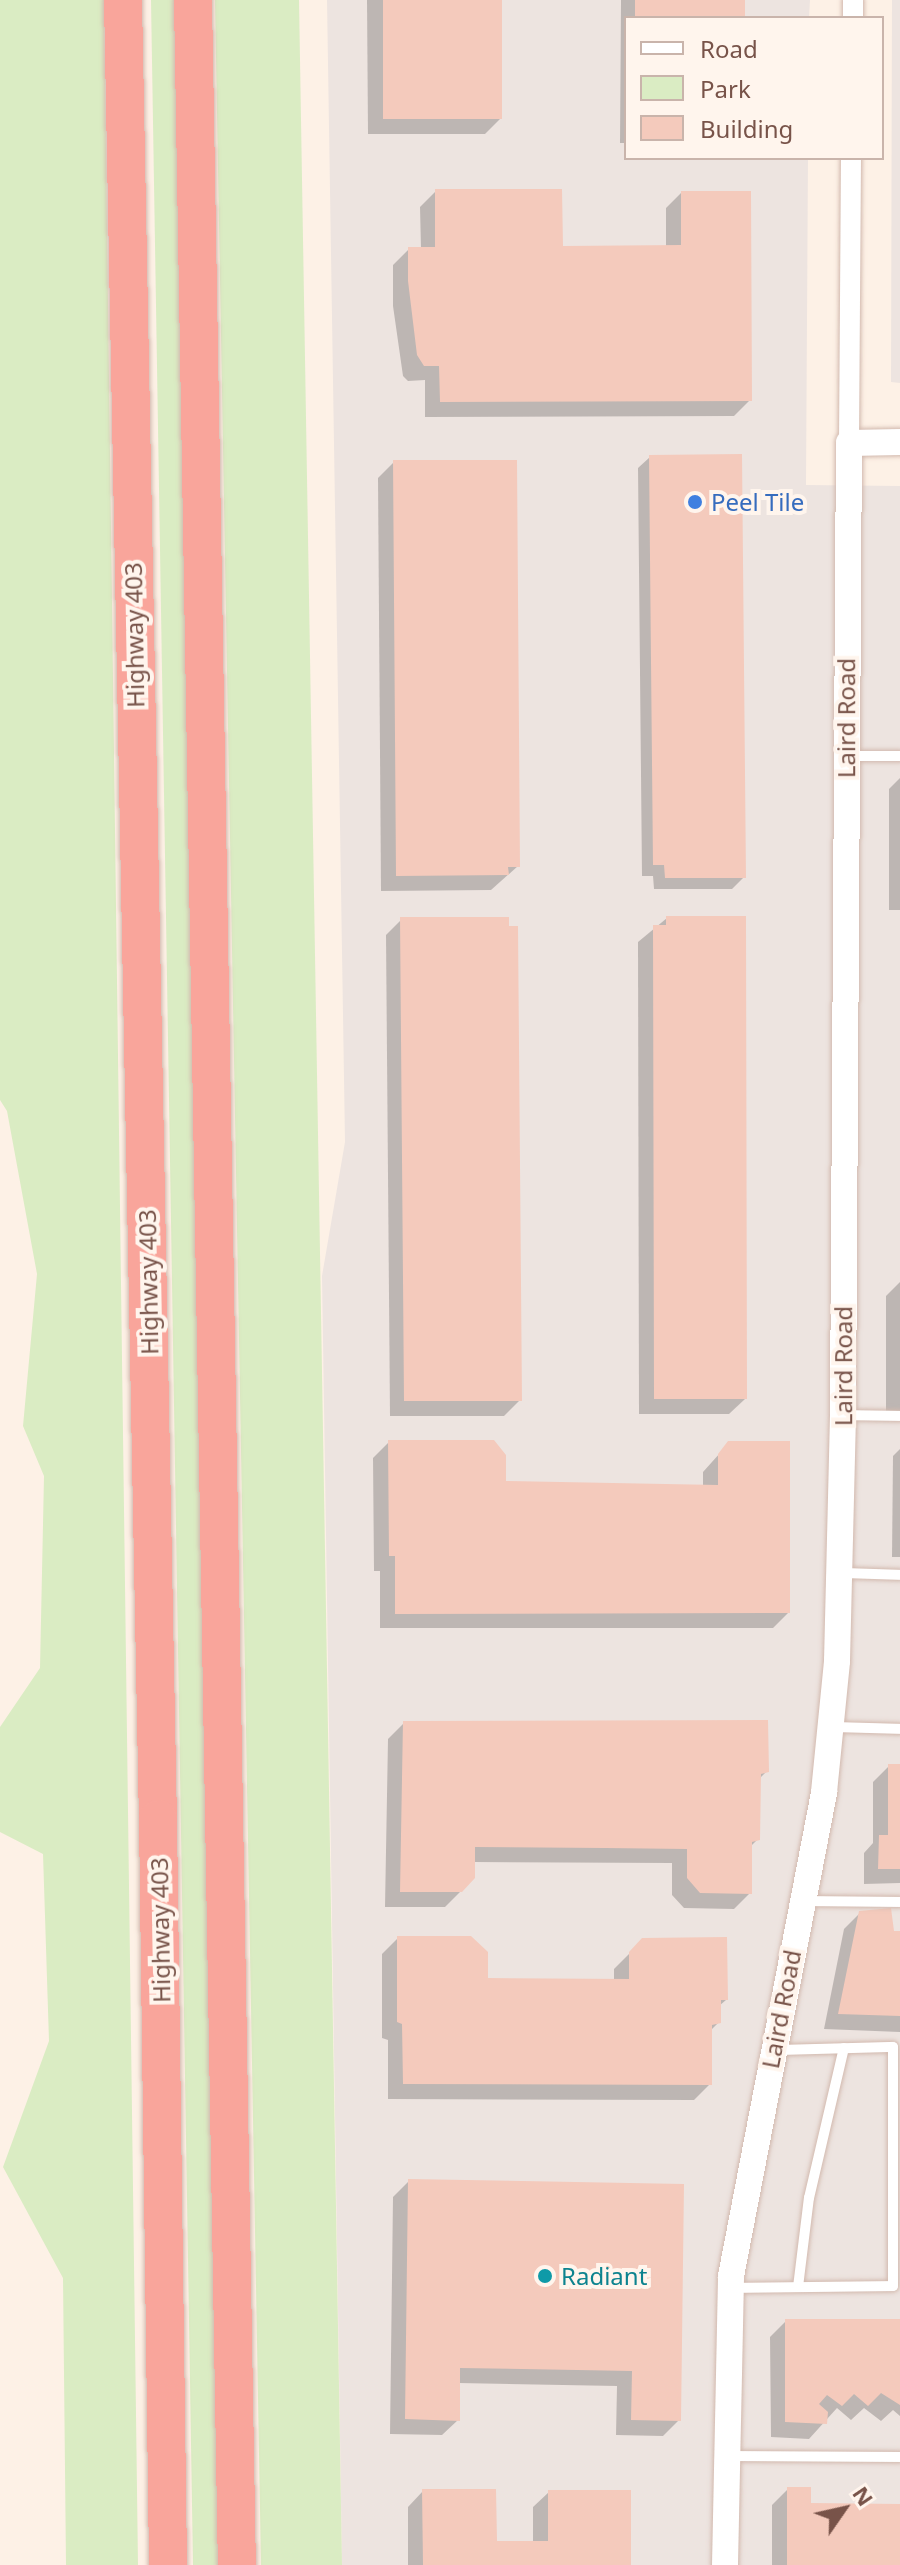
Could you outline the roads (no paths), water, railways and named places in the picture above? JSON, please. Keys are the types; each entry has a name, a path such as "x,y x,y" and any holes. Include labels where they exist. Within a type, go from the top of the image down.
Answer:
{"highway":[{"name":"Highway 403","path":"123,0 157,1756 168,2565"},
{"path":"193,0 237,2565"}],"street":[{"name":"Laird Road","path":"725,2565 730,2288 824,1792 837,1661 843,1415 851,160"},
{"path":"849,443 900,442"}],"lane":[{"path":"846,756 900,756"},
{"path":"843,1415 900,1416"},
{"path":"839,1573 900,1575"},
{"path":"830,1727 900,1729"},
{"path":"803,1901 900,1902"},
{"path":"730,2288 893,2286 893,2047 773,2050"},
{"path":"798,2287 809,2198 844,2048"},
{"path":"726,2456 900,2457"}],"place":[{"name":"Peel Tile","path":"695,502"},
{"name":"Radiant","path":"545,2276"}]}
